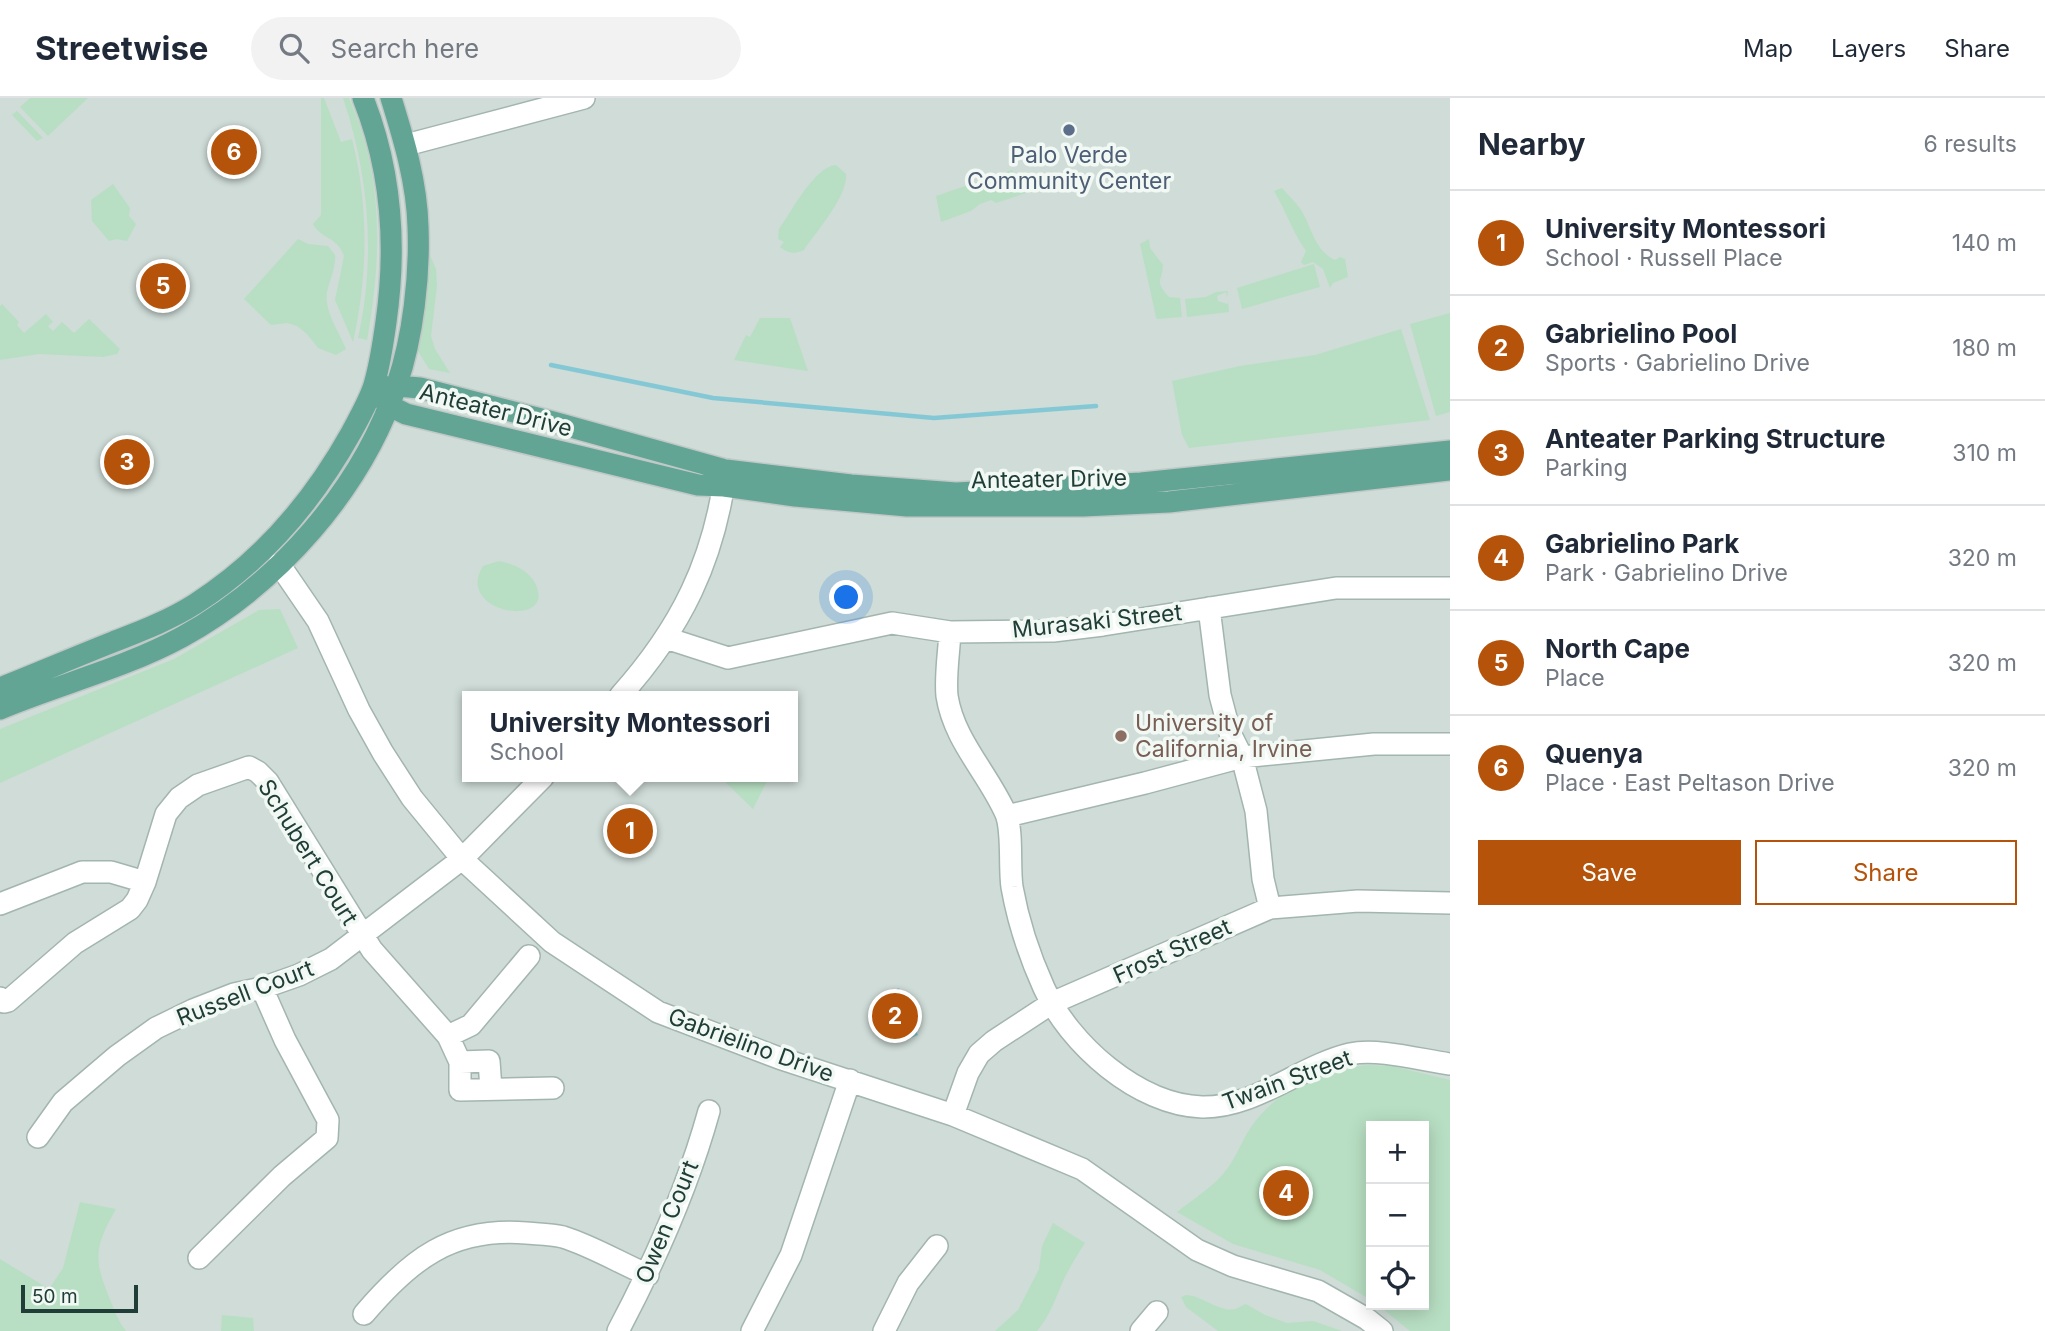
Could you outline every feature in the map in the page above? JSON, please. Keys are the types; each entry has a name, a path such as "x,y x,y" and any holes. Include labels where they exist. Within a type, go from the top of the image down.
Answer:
{"main road":[{"path":"0,688 157,624 194,605 265,550 316,488 339,454 373,388 381,357 393,256 392,215 379,144 363,98"},
{"path":"0,709 132,660 181,637 245,595 279,564 335,501 377,432 392,395 415,302 418,227 406,145 391,98"},
{"name":"Anteater Drive","path":"373,388 392,395 406,414 698,485 725,478 956,493 1141,483 1450,451"},
{"name":"Anteater Drive","path":"392,395 420,388 553,422 725,478 867,503 985,507 1169,502 1450,470"},
{"path":"985,507 1011,499 1157,489 1174,479"}],"street":[{"path":"406,145 583,98"},
{"path":"624,691 666,638 699,579 715,529 725,478"},
{"name":"Gabrielino Drive","path":"279,564 318,621 349,691 383,754 412,798 462,859 552,942 658,1012 779,1058 953,1115 1082,1170 1198,1250 1233,1266 1318,1291 1367,1319 1382,1331"},
{"name":"Murasaki Street","path":"666,638 728,658 892,623 950,632 1053,631 1336,588 1450,588"},
{"path":"1209,608 1220,695 1230,733 1242,757 1256,811 1263,879 1270,908"},
{"name":"Twain Street","path":"950,632 947,694 952,715 959,734 1007,816 1012,887 1024,933 1043,987 1079,1040 1118,1076 1150,1095 1185,1105 1218,1107 1242,1100 1321,1064 1352,1054 1369,1053 1450,1064"},
{"path":"1007,816 1242,757 1374,744 1450,744"},
{"name":"Schubert Court","path":"0,998 4,1002 8,1001 75,943 123,915 137,900 166,814 179,798 198,785 249,767 268,782 362,936 448,1036 460,1062 460,1090 553,1088"},
{"name":"Russell Court","path":"38,1137 63,1102 117,1056 156,1028 193,1010 234,994 299,975 331,959 462,859 538,782"},
{"path":"0,904 82,872 111,872 145,882"},
{"name":"Frost Street","path":"953,1115 968,1073 979,1054 1052,1003 1270,908 1358,901 1450,904"},
{"path":"448,1036 471,1025 529,956"},
{"path":"199,1258 254,1203 327,1138 328,1120 285,1040 262,988"},
{"path":"752,1331 790,1255 850,1080"},
{"name":"Owen Court","path":"618,1331 648,1275 701,1139 709,1111"},
{"path":"364,1314 392,1281 445,1244 499,1231 562,1237 648,1275"},
{"path":"884,1331 908,1283 937,1246"},
{"path":"1141,1331 1157,1312"}],"shaded area":[{"name":"University of California, Irvine","path":"0,98 1450,98 1450,1331 0,1331"}],"green space":[{"path":"30,98 88,98 48,136 20,107"},
{"path":"321,98 324,98 341,142 352,139 358,164 364,215 364,266 353,342 335,300 344,256 337,245 313,224 321,215"},
{"path":"343,98 349,98 369,158 377,217 375,278 367,340 358,338 367,278 367,217 359,157"},
{"path":"17,111 43,138 37,141 12,115"},
{"path":"836,165 846,174 842,192 831,213 804,250 792,253 786,251 780,247 784,242 778,239 779,229 812,181 820,173"},
{"path":"1012,170 1026,193 996,203 991,200 941,222 936,196"},
{"path":"113,184 130,208 129,216 136,224 127,241 109,241 92,221 91,200"},
{"path":"1282,188 1302,211 1323,252 1335,260 1340,257 1345,259 1348,277 1333,283 1330,288 1323,269 1313,262 1304,265 1301,262 1306,251 1274,191"},
{"path":"298,239 308,244 328,246 335,255 327,299 330,314 346,349 336,355 318,348 297,326 287,323 271,325 244,299"},
{"path":"1149,239 1150,248 1163,265 1160,281 1162,287 1169,297 1180,298 1182,317 1156,317 1140,244"},
{"path":"429,253 436,269 437,286 431,336 435,349 450,373 429,369 416,348"},
{"path":"1314,264 1320,287 1242,309 1237,288"},
{"path":"1228,291 1227,297 1226,292 1217,296 1218,301 1228,304 1228,300 1229,312 1187,317 1185,299"},
{"path":"2,304 19,322 17,325 24,333 46,314 53,322 48,326 53,331 62,322 74,333 89,319 120,349 117,354 103,357 39,354 0,360"},
{"path":"1450,313 1450,412 1436,416 1410,324"},
{"path":"760,318 790,318 808,371 734,360 746,335 750,337"},
{"path":"1401,329 1430,420 1189,448 1182,435 1172,381 1240,366 1315,355"},
{"path":"499,561 520,568 532,578 538,598 533,607 521,611 507,610 493,605 482,596 478,582 483,566"},
{"path":"280,609 298,648 0,783 0,729 174,659 259,610"},
{"path":"725,782 766,782 753,809"},
{"path":"1367,1065 1392,1066 1450,1080 1450,1331 1410,1331 1384,1310 1429,1310 1429,1121 1366,1121 1366,1297 1320,1270 1233,1244 1177,1212 1223,1174 1251,1127 1274,1102 1287,1092 1317,1077"},
{"path":"80,1202 116,1209 100,1243 99,1262 109,1297 126,1331 0,1331 0,1259 49,1289 63,1268"},
{"path":"1053,1223 1085,1243 1065,1277 1050,1312 1037,1331 995,1331 1018,1310 1039,1269 1042,1246"},
{"path":"1186,1295 1230,1310 1246,1304 1287,1323 1313,1321 1342,1331 1218,1331 1186,1307 1181,1297"},
{"path":"222,1315 253,1318 254,1331 221,1331"}],"water":[{"path":"899,988 918,1035 899,1043 894,1031 883,1028 879,1018 884,1008 879,997"}],"waterway":[{"path":"551,365 713,398 934,418 1096,406"}],"place":[{"name":"Palo Verde Community Center","path":"1069,130"},
{"name":"Quenya","path":"234,152"},
{"name":"North Cape","path":"163,286"},
{"name":"Anteater Parking Structure","path":"127,462"},
{"name":"University of California, Irvine","path":"1121,736"},
{"name":"University Montessori","path":"630,831"},
{"name":"Gabrielino Pool","path":"895,1016"},
{"name":"Gabrielino Park","path":"1286,1193"}]}
